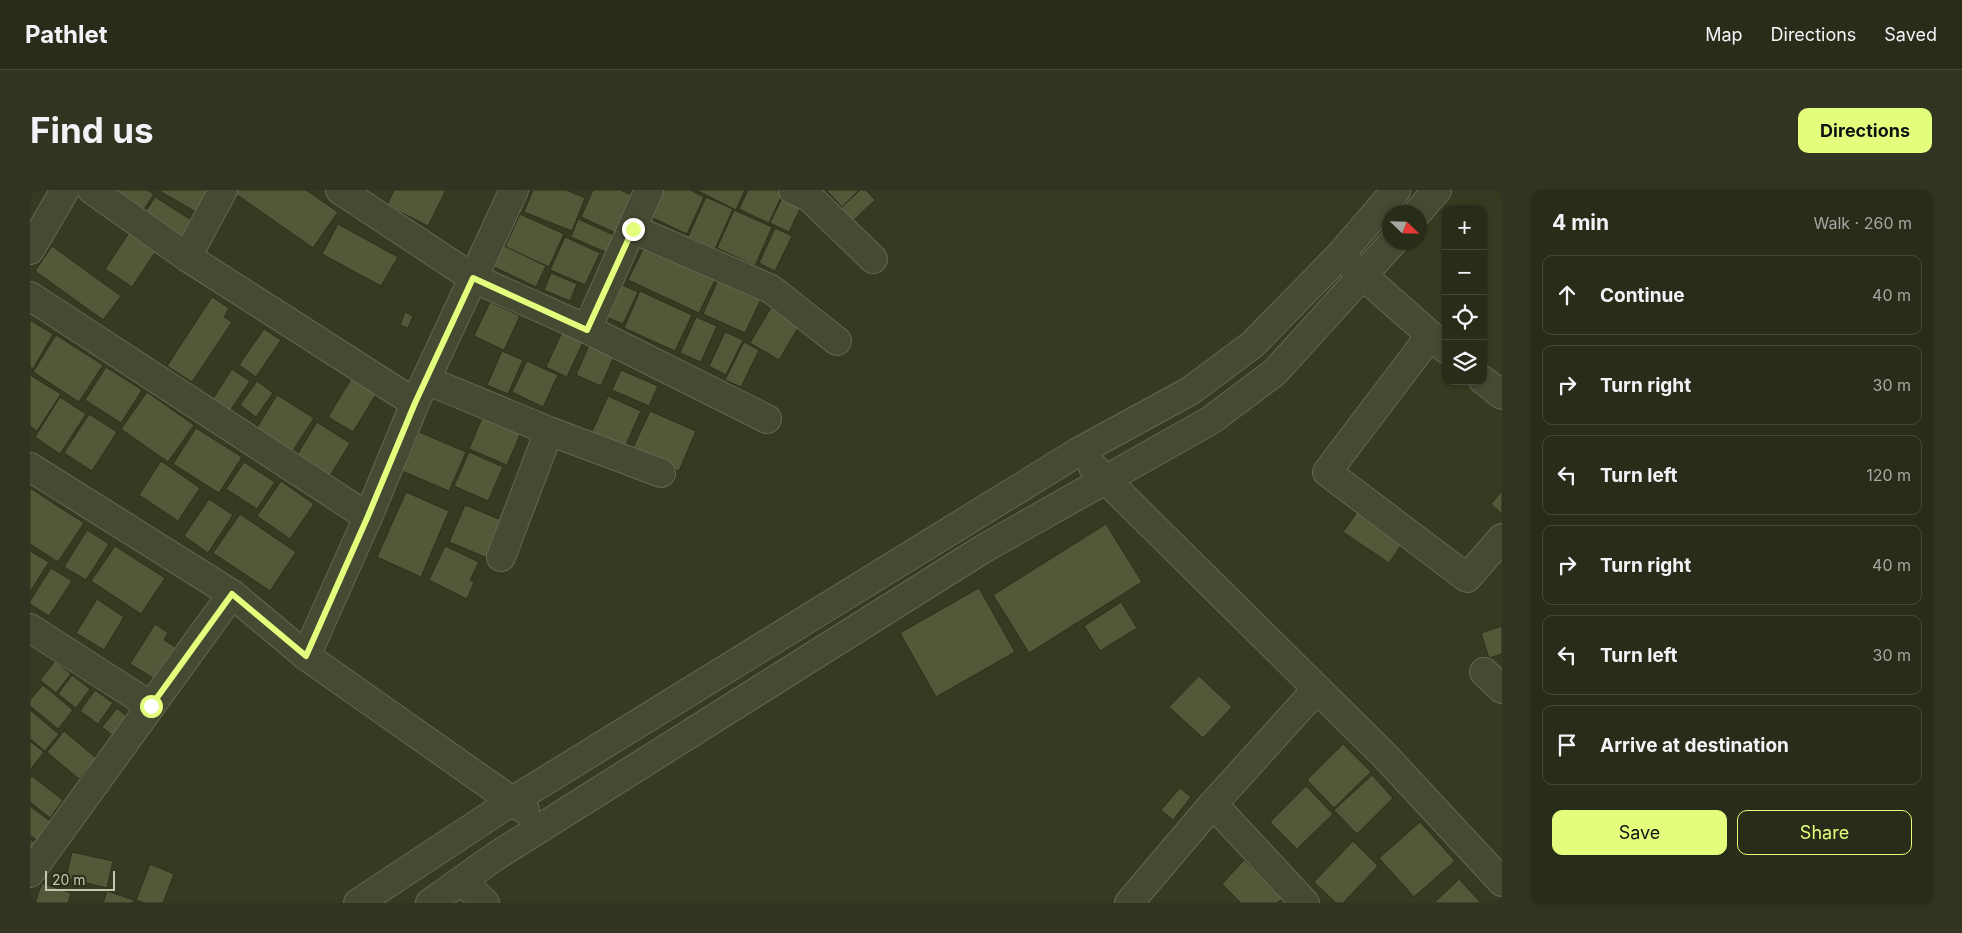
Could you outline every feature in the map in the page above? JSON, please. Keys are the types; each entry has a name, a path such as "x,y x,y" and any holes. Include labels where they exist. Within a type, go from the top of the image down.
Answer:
{"street":[{"path":"30,250 65,190"},
{"path":"92,190 187,257 421,391 549,431 661,473"},
{"path":"187,257 224,190"},
{"path":"306,656 421,391 514,190"},
{"path":"587,330 649,190"},
{"path":"358,903 514,800 1078,452 1190,391 1253,344 1340,255 1396,190"},
{"path":"1424,205 1437,190"},
{"path":"347,192 473,278 587,330 767,419"},
{"path":"803,192 873,259"},
{"path":"633,229 771,289 837,341"},
{"path":"430,903 463,882 496,856 983,549 1211,420 1275,372 1386,250"},
{"path":"1340,255 1438,342 1327,472 1467,578 1502,538"},
{"path":"30,296 368,516"},
{"path":"1487,383 1502,395"},
{"path":"501,557 549,431"},
{"path":"1078,452 1386,757 1502,882"},
{"path":"30,467 232,594 306,656 514,800 544,826"},
{"path":"30,873 232,594"},
{"path":"33,637 151,706"},
{"path":"1129,903 1213,804 1317,688"},
{"path":"1213,804 1305,903"},
{"path":"463,882 485,903"}],"building":[{"path":"102,190 147,190 154,194 141,214"},
{"path":"158,190 215,190 201,215"},
{"path":"235,190 306,190 338,212 313,248 233,192"},
{"path":"394,190 446,190 428,226 387,205"},
{"path":"533,190 566,190 585,198 572,231 524,212"},
{"path":"593,190 620,190 637,197 620,235 581,217"},
{"path":"660,190 690,190 704,197 687,234 647,215"},
{"path":"696,190 745,190 736,210"},
{"path":"748,190 776,190 783,193 769,223 739,209"},
{"path":"826,190 859,190 842,207"},
{"path":"860,190 866,190 875,200 853,221 841,208"},
{"path":"784,194 803,203 789,232 770,223"},
{"path":"155,197 193,221 179,243 141,219"},
{"path":"706,197 733,209 715,249 688,237"},
{"path":"734,210 772,227 755,266 717,248"},
{"path":"520,214 564,234 549,267 505,247"},
{"path":"578,219 618,237 610,254 571,237"},
{"path":"338,224 398,257 381,286 322,254"},
{"path":"775,228 792,236 775,271 759,263"},
{"path":"129,233 156,251 132,287 105,269"},
{"path":"565,237 600,253 585,285 550,270"},
{"path":"500,244 546,266 536,287 490,265"},
{"path":"645,245 716,278 699,313 628,280"},
{"path":"52,246 121,296 103,320 35,271"},
{"path":"551,273 577,284 570,301 544,290"},
{"path":"718,280 761,299 745,333 703,314"},
{"path":"620,284 638,292 623,324 604,316"},
{"path":"640,291 692,315 675,351 624,328"},
{"path":"212,297 229,308 224,317 232,322 192,382 167,366"},
{"path":"490,302 520,316 504,350 474,336"},
{"path":"773,304 802,321 779,360 750,343"},
{"path":"405,312 413,316 408,328 400,325"},
{"path":"696,317 717,326 701,362 680,353"},
{"path":"30,320 53,334 33,369 30,367"},
{"path":"264,329 281,340 256,377 239,365"},
{"path":"563,330 584,340 567,377 546,367"},
{"path":"725,332 743,340 726,375 709,366"},
{"path":"56,335 103,365 79,402 33,372"},
{"path":"744,342 759,350 741,387 725,380"},
{"path":"590,343 615,354 601,386 576,375"},
{"path":"502,351 523,360 508,394 487,385"},
{"path":"527,361 558,375 543,407 512,392"},
{"path":"106,367 142,390 121,423 85,400"},
{"path":"232,369 250,381 228,414 211,402"},
{"path":"621,370 658,386 649,406 612,390"},
{"path":"30,375 61,394 37,431 30,426"},
{"path":"353,376 378,391 353,432 328,417"},
{"path":"257,381 273,393 256,417 240,405"},
{"path":"147,392 194,425 168,462 121,429"},
{"path":"277,395 314,418 292,452 256,429"},
{"path":"608,396 641,411 623,451 590,436"},
{"path":"60,397 86,414 60,454 35,437"},
{"path":"650,411 696,431 679,471 632,450"},
{"path":"484,413 522,430 507,465 469,449"},
{"path":"89,414 117,432 92,471 64,453"},
{"path":"317,422 350,443 330,476 297,455"},
{"path":"196,428 242,457 219,493 173,464"},
{"path":"419,432 466,452 449,491 402,471"},
{"path":"469,452 503,467 488,501 454,486"},
{"path":"161,461 200,488 178,521 139,495"},
{"path":"244,462 275,482 257,509 226,489"},
{"path":"281,481 314,504 290,539 257,516"},
{"path":"30,488 84,523 58,562 30,544"},
{"path":"1502,491 1502,514 1491,504"},
{"path":"406,492 449,511 421,577 377,557"},
{"path":"209,499 233,515 208,553 184,536"},
{"path":"465,505 506,522 490,559 449,542"},
{"path":"1360,508 1406,538 1389,563 1343,532"},
{"path":"240,514 296,552 270,591 213,553"},
{"path":"1106,524 1142,582 1029,653 993,595"},
{"path":"87,530 109,544 86,580 64,567"},
{"path":"115,546 165,578 141,614 91,581"},
{"path":"445,546 479,562 470,580 474,582 467,599 429,580"},
{"path":"30,551 49,562 30,592"},
{"path":"51,568 72,581 49,616 30,604 30,601"},
{"path":"979,588 1015,652 936,697 900,633"},
{"path":"97,599 124,617 104,650 76,633"},
{"path":"1121,602 1137,628 1100,651 1084,626"},
{"path":"155,624 168,633 164,640 180,650 160,682 130,664"},
{"path":"1502,626 1502,654 1489,658 1481,633"},
{"path":"55,661 71,674 56,693 40,680"},
{"path":"72,675 90,689 76,708 58,694"},
{"path":"1199,676 1232,707 1203,738 1169,707"},
{"path":"43,685 73,710 58,729 30,706 30,700"},
{"path":"95,690 113,703 98,724 80,711"},
{"path":"117,708 131,720 117,739 102,727"},
{"path":"30,710 59,734 45,751 30,739"},
{"path":"64,731 96,758 79,779 47,752"},
{"path":"30,741 44,752 30,770"},
{"path":"1343,744 1371,772 1334,808 1307,780"},
{"path":"1372,775 1393,798 1357,834 1334,810"},
{"path":"32,776 63,800 50,818 30,802 30,778"},
{"path":"1306,786 1333,814 1297,849 1270,822"},
{"path":"1180,788 1191,797 1173,820 1161,810"},
{"path":"30,806 53,823 39,842 30,835"},
{"path":"1420,822 1455,861 1414,897 1379,858"},
{"path":"30,839 41,848 30,862"},
{"path":"1353,841 1378,866 1343,903 1336,903 1314,882"},
{"path":"72,852 113,861 107,888 66,878"},
{"path":"1244,860 1283,898 1277,903 1241,903 1222,884"},
{"path":"150,864 174,874 163,903 144,903 136,900"},
{"path":"1459,879 1481,903 1434,903"},
{"path":"42,883 71,893 68,903 35,903"},
{"path":"107,891 134,900 133,903 103,903"}],"route":[{"path":"151,706 232,594 306,656 368,516 415,403 473,278 587,330 633,229"}]}
